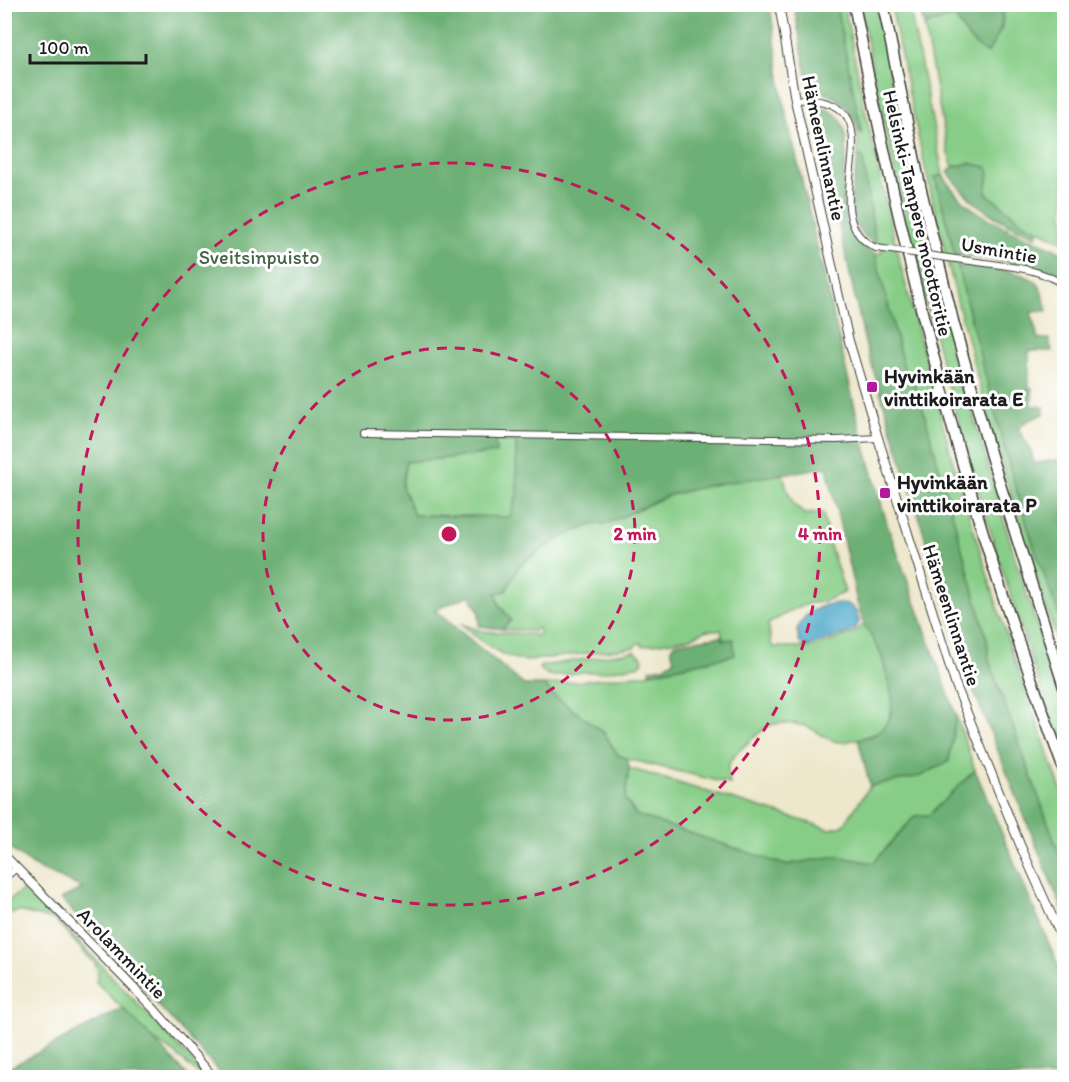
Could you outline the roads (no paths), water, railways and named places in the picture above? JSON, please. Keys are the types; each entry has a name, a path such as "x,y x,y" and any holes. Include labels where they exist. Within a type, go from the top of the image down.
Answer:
{"highway":[{"name":"Helsinki-Tampere moottoritie","path":"854,4 883,149 942,391 986,544 1065,770"},
{"name":"Helsinki-Tampere moottoritie","path":"883,4 920,186 953,321 991,456 1065,687"}],"main road":[{"name":"Hämeenlinnantie","path":"779,4 795,100 849,341 878,438 955,683 1021,847 1065,943"}],"street":[{"name":"Usmintie","path":"795,100 813,100 832,104 845,114 854,138 848,195 849,216 855,232 868,245 876,249 1032,270 1065,285"},
{"path":"363,433 837,440 878,438"},
{"name":"Arolammintie","path":"4,855 156,1010 214,1077"},
{"path":"4,878 17,868"}],"water":[{"path":"842,603 856,611 859,622 853,630 805,646 799,642 797,630 804,618 821,607"}],"place":[{"name":"Hyvinkään vinttikoirarata E","path":"872,387"},
{"name":"Hyvinkään vinttikoirarata P","path":"885,493"}],"park label":[{"name":"Sveitsinpuisto","path":"259,257"}]}
